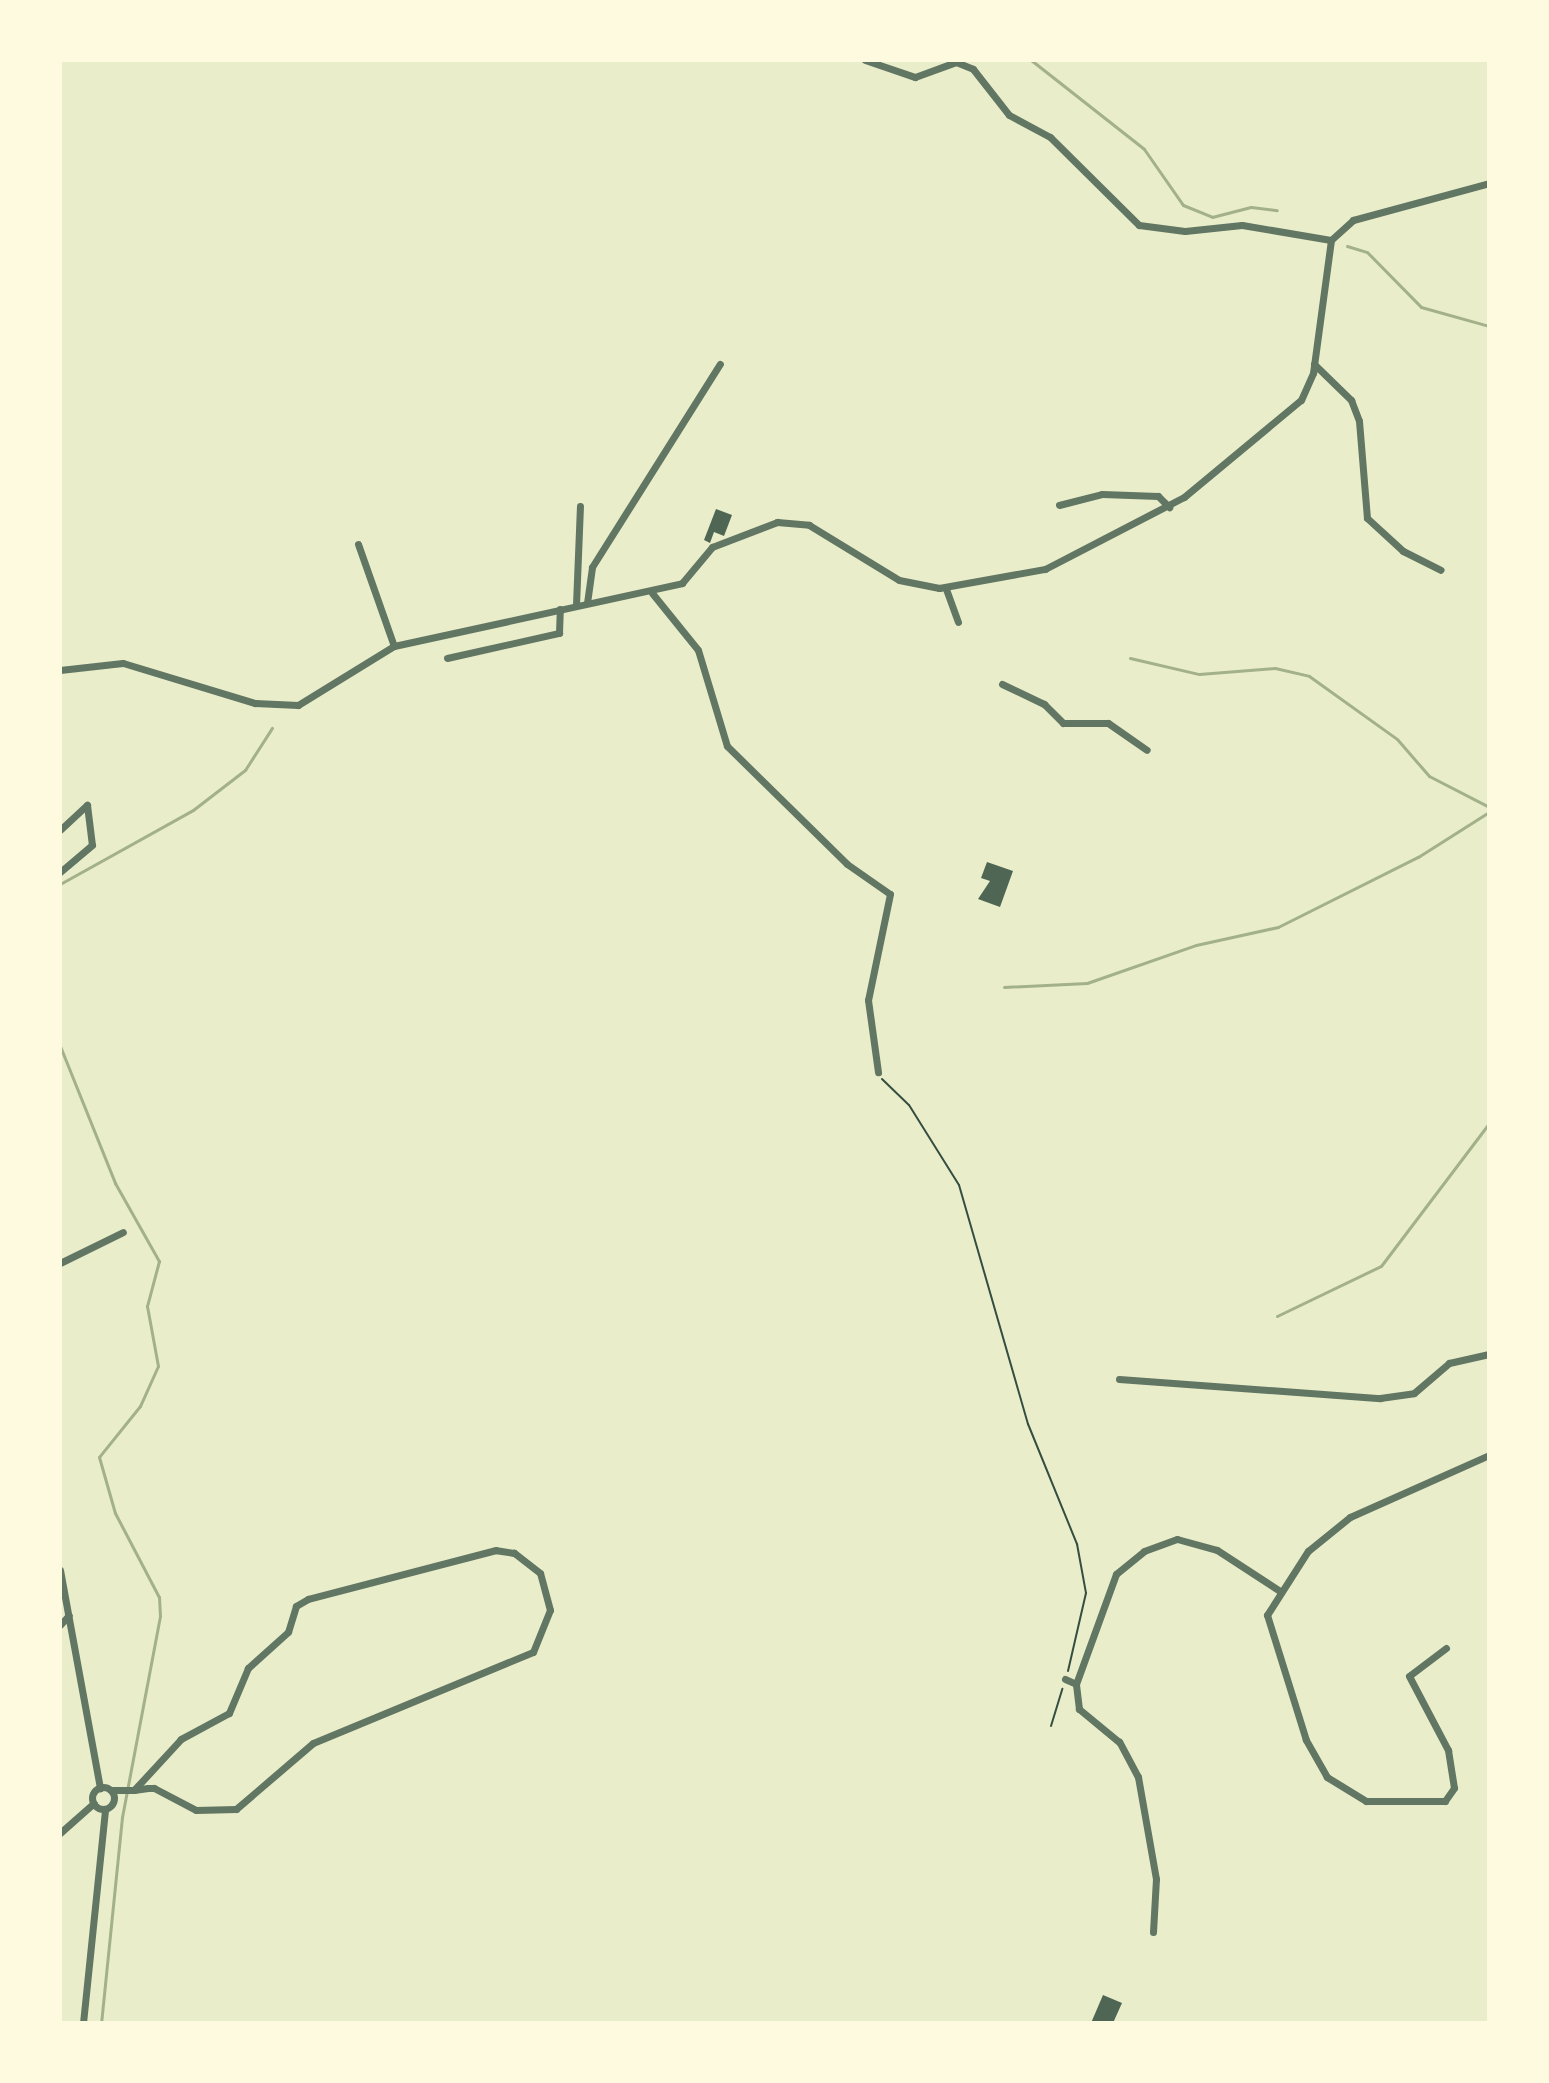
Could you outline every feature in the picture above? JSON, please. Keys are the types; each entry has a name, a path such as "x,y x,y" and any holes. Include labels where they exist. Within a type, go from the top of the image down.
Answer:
{"street":[{"path":"865,60 915,77 956,62 973,69 1009,115 1050,137 1139,225 1185,231 1242,225 1331,240 1373,210 1489,183"},
{"path":"60,670 152,668 278,708 298,705 394,646 576,605 652,593 687,580 712,547 787,521 817,528 899,580 946,589 1045,569 1169,507 1285,418 1314,364 1331,240"},
{"path":"587,603 592,567 720,364"},
{"path":"1314,364 1351,400 1359,421 1367,518 1403,551 1441,570"},
{"path":"1059,505 1102,494 1158,496 1169,507"},
{"path":"576,605 580,506"},
{"path":"358,544 394,646"},
{"path":"946,589 958,622"},
{"path":"652,593 698,650 727,746 847,864 890,894 871,967 878,1072"},
{"path":"447,658 559,633 560,609"},
{"path":"1002,684 1044,704 1063,723 1108,723 1147,750"},
{"path":"60,830 87,805 92,845 60,872"},
{"path":"60,1263 123,1232"},
{"path":"1119,1379 1380,1398 1414,1393 1449,1363 1489,1354"},
{"path":"1446,1648 1409,1676 1448,1750 1454,1788 1445,1801 1366,1801 1327,1777 1306,1740 1267,1615 1308,1551 1350,1517 1489,1455"},
{"path":"1153,1932 1153,1853 1138,1777 1119,1742 1079,1709 1076,1684 1116,1574 1168,1540 1217,1550 1280,1591"},
{"path":"100,1788 115,1790 134,1790 160,1790 207,1812 236,1809 313,1743 466,1677 499,1671 543,1640 550,1610 540,1573 514,1553 496,1550 296,1606 288,1632 248,1668 229,1713 181,1739 134,1790"},
{"path":"60,1570 100,1788 94,1803 60,1833"},
{"path":"60,1625 69,1615"},
{"path":"1065,1679 1076,1684"},
{"path":"83,2023 105,1809 114,1802 115,1790"},
{"path":"94,1803 105,1809"}],"path":[{"path":"878,1072 909,1105 959,1185 1028,1424 1077,1544 1086,1593 1051,1726"}],"building":[{"path":"716,509 732,515 724,536 714,532 710,543 704,540"},
{"path":"987,862 1013,871 1000,907 978,899 990,881 981,878"},
{"path":"1103,1995 1122,2003 1113,2023 1091,2023"}],"waterway":[{"path":"1031,60 1144,149 1183,205 1212,217 1251,207 1277,210"},
{"path":"1347,246 1367,252 1421,307 1489,326"},
{"path":"1130,658 1199,674 1275,668 1309,676 1397,739 1429,776 1489,807"},
{"path":"60,884 193,810 245,770 272,728"},
{"path":"1004,987 1087,983 1196,945 1278,927 1418,857 1489,812"},
{"path":"60,1046 115,1183 159,1261 147,1306 158,1366 140,1406 99,1457 115,1513 159,1597 160,1616 122,1817 101,2023"},
{"path":"1277,1316 1381,1266 1489,1123"}]}
